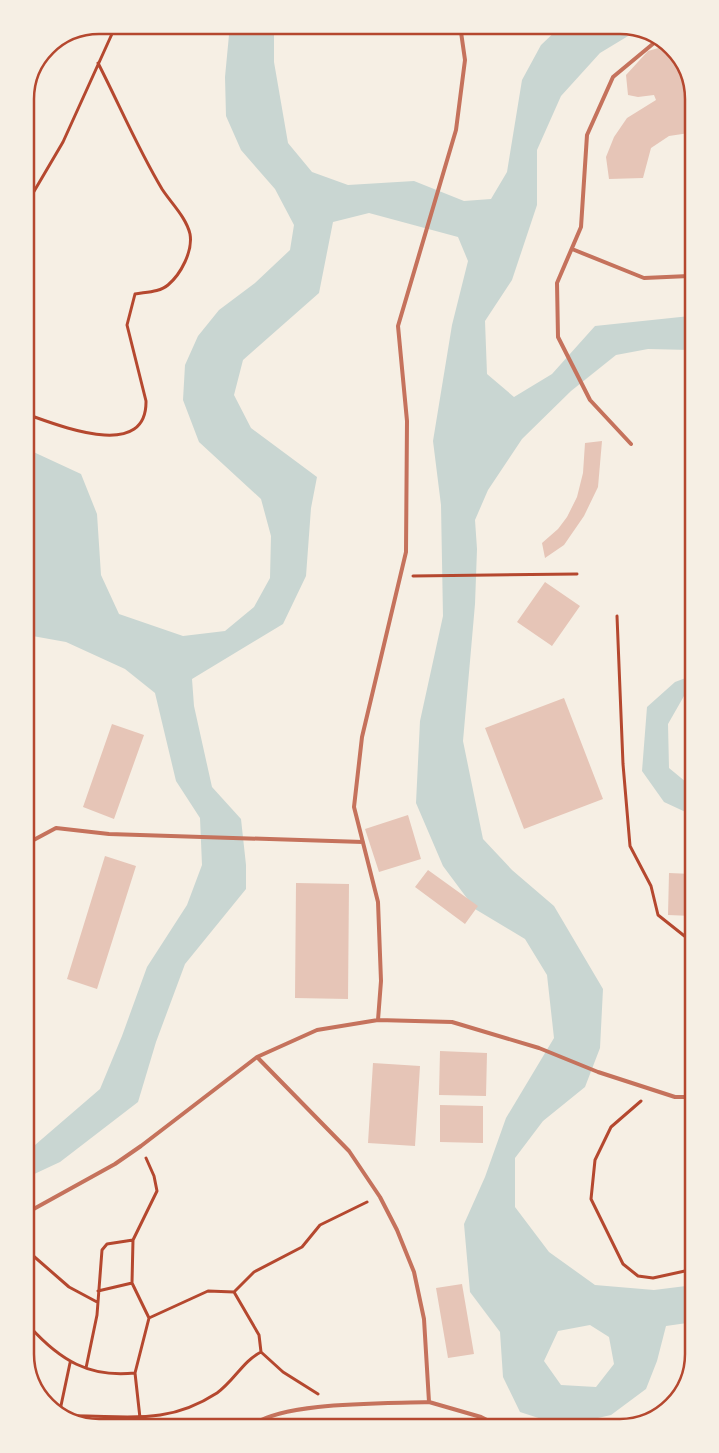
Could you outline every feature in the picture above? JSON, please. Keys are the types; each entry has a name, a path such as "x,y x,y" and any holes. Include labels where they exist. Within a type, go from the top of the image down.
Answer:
{"lane":[{"path":"378,1020 382,981 378,902 354,807 362,737 406,552 407,421 398,326 456,130 465,60 461,34"},
{"path":"631,444 590,400 558,337 557,283 581,227 587,136 614,77 654,43"},
{"path":"572,249 644,278 685,276"},
{"path":"34,840 56,828 109,834 363,842"},
{"path":"34,1209 115,1164 257,1057 317,1030 378,1020 452,1022 539,1048 598,1072 653,1090 675,1097 685,1097"},
{"path":"257,1057 349,1151 380,1196 397,1230 414,1272 424,1319 429,1402"},
{"path":"260,1419 298,1409 429,1402 485,1419"}],"path":[{"path":"34,191 63,142 112,34"},
{"path":"34,416 78,430 106,435 121,435 142,423 146,413 146,401 127,325 135,294 157,290 168,285 186,260 190,247 190,235 186,223 162,188 98,62"},
{"path":"401,576 577,574"},
{"path":"617,616 623,764 630,846 651,886 658,915 685,936"},
{"path":"653,1090 611,1127 595,1160 591,1199 622,1264 638,1276 653,1278 685,1271"},
{"path":"141,1146 154,1176 157,1191 133,1240 132,1283 149,1318 135,1373 141,1418"},
{"path":"149,1318 208,1291 234,1292 254,1272 302,1247 320,1225 380,1196"},
{"path":"86,1368 97,1315 102,1250 112,1243 133,1240"},
{"path":"34,1256 69,1287 97,1302"},
{"path":"98,1291 132,1283"},
{"path":"234,1292 259,1335 261,1352 283,1372 338,1406"},
{"path":"34,1331 58,1355 70,1363 100,1373 135,1373"},
{"path":"77,1416 141,1418 182,1411 221,1390 252,1357 261,1352"},
{"path":"62,1408 70,1363"}],"shaded area":[{"path":"229,34 274,34 274,62 288,143 312,172 348,185 414,181 464,201 491,199 507,172 522,80 541,45 553,34 630,35 600,53 561,96 537,150 537,205 512,280 485,321 487,374 514,397 552,374 595,326 685,317 685,350 648,349 616,355 571,391 522,439 488,490 475,520 477,549 475,604 463,741 483,839 512,870 554,906 603,989 600,1048 585,1087 543,1121 515,1158 515,1207 549,1252 595,1285 654,1290 685,1286 685,1323 666,1326 657,1361 646,1389 611,1415 594,1419 542,1419 520,1412 503,1377 500,1332 470,1292 464,1224 485,1177 506,1118 554,1038 547,975 525,939 475,909 443,866 416,803 420,721 443,616 441,505 433,441 452,325 468,261 458,237 369,213 333,222 319,293 243,360 234,395 251,428 317,477 311,508 306,576 283,624 192,679 194,706 212,787 241,819 246,865 246,889 185,964 156,1042 138,1102 60,1162 34,1174 34,1145 100,1089 147,967 187,905 202,865 200,818 176,781 155,693 125,669 66,642 34,636 34,452 81,474 97,514 101,575 119,614 183,636 225,631 254,607 270,578 271,536 261,499 199,442 183,400 185,365 198,336 219,310 255,283 290,250 294,225 275,189 241,150 226,116 225,77","holes":["590,1325 609,1337 614,1364 596,1387 561,1385 544,1361 558,1331"]},
{"path":"685,678 685,696 668,724 669,768 685,781 685,812 664,802 642,771 647,707 675,682"}],"building":[{"path":"660,47 677,66 684,86 685,134 669,136 651,148 643,178 609,179 606,157 614,137 627,118 656,100 654,95 638,97 628,95 626,75 648,51"},
{"path":"602,441 598,487 584,516 564,545 545,558 542,543 558,529 567,517 577,497 583,473 585,443"},
{"path":"545,582 580,606 552,646 517,622"},
{"path":"564,698 603,799 524,829 485,728"},
{"path":"112,724 144,735 114,819 83,807"},
{"path":"408,815 421,859 379,872 365,829"},
{"path":"105,856 136,866 97,989 67,979"},
{"path":"428,870 478,906 465,924 415,887"},
{"path":"669,873 685,874 685,916 668,915"},
{"path":"296,883 349,884 348,999 295,998"},
{"path":"440,1051 487,1053 486,1096 439,1095"},
{"path":"373,1063 420,1066 415,1146 368,1143"},
{"path":"440,1105 483,1106 483,1143 440,1142"},
{"path":"462,1284 474,1354 448,1358 436,1288"}]}
